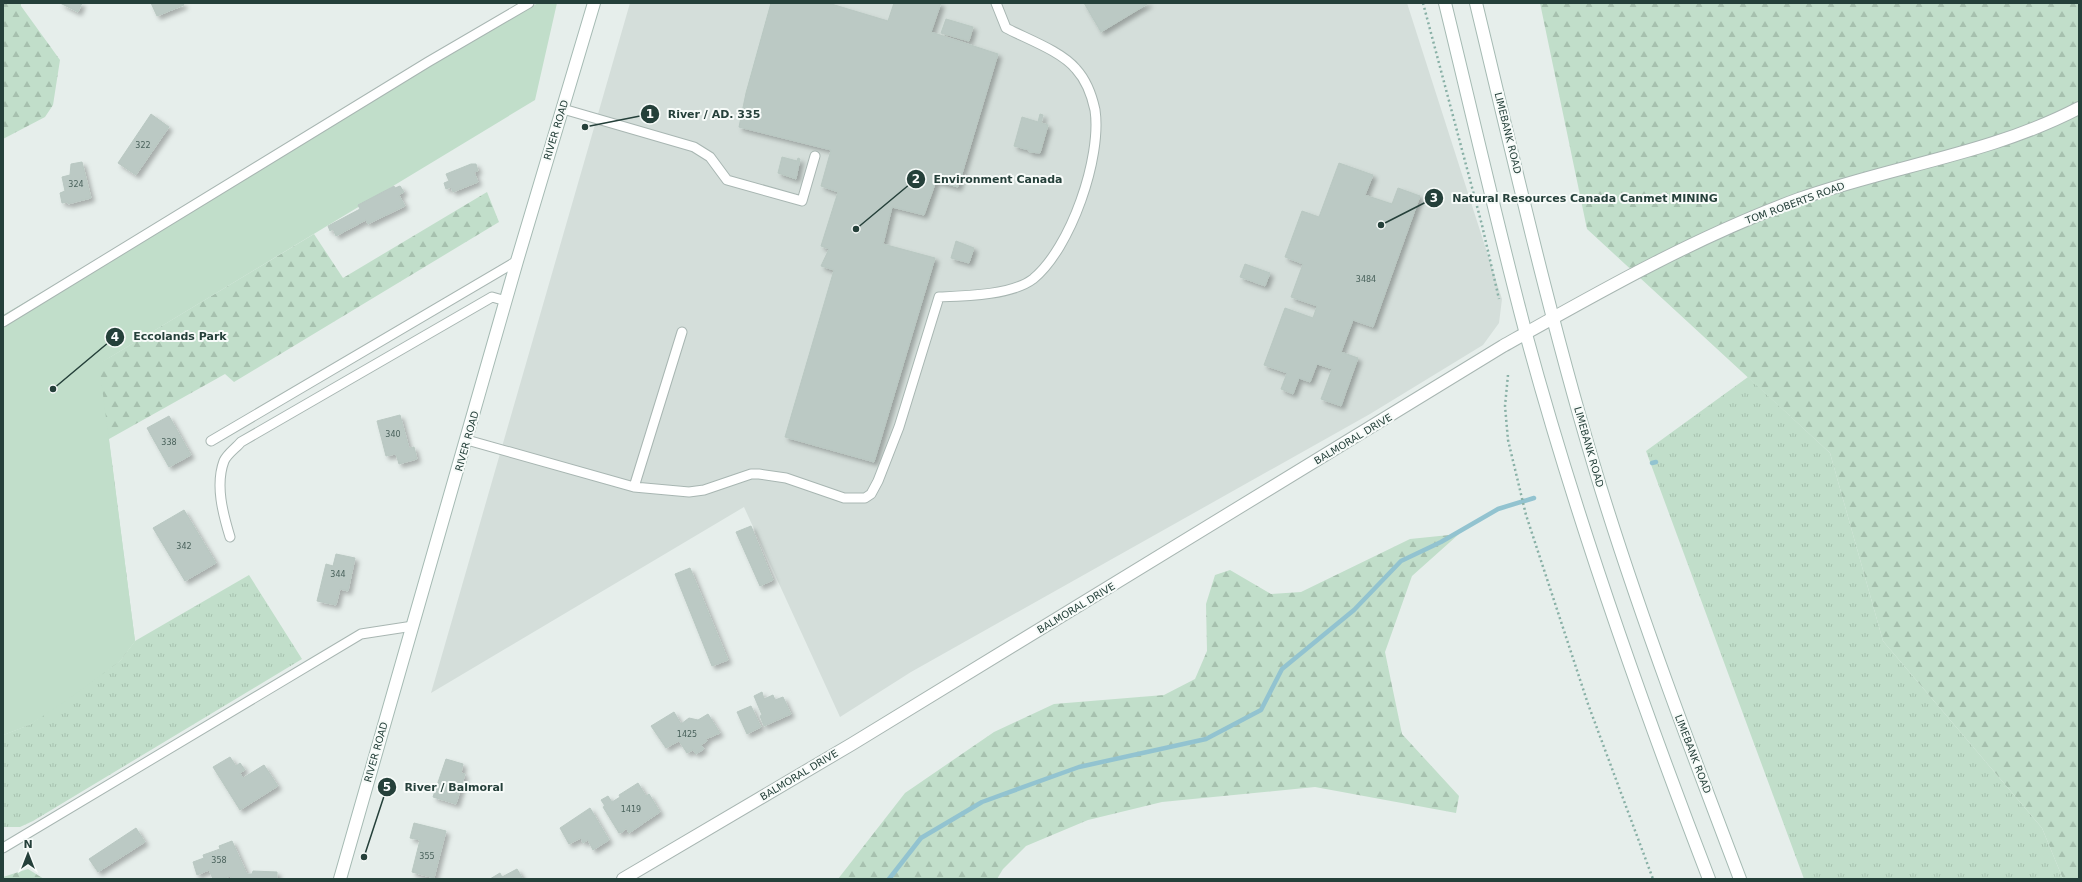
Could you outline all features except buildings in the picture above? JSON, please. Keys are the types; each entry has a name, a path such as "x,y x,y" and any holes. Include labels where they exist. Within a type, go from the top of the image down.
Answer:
{"main road":[{"name":"RIVER ROAD","path":"340,879 467,440 517,260 594,3"},
{"path":"1446,3 1526,333 1582,521 1634,679 1709,879"},
{"name":"LIMEBANK ROAD","path":"1476,3 1553,318 1602,490 1646,626 1740,879"},
{"name":"TOM ROBERTS ROAD","path":"1526,333 1680,250 1767,211 1837,186 2011,138 2079,108"},
{"name":"BALMORAL DRIVE","path":"623,879 858,740 1526,333"}],"lane":[{"path":"3,322 428,62 529,3"},
{"path":"467,440 634,487 689,492 704,490 751,474 786,478 844,498 865,498 871,494 878,481 899,427 939,298 974,295 1016,288 1032,279 1051,261 1066,237 1079,206 1091,159 1095,131 1095,111 1088,88 1076,68 1059,55 1006,28 996,3"},
{"path":"563,109 694,147 710,157 726,180 802,201 815,156"},
{"path":"211,441 517,260"},
{"path":"230,537 223,513 221,483 224,460 241,442 492,297 506,301"},
{"path":"634,487 682,332"},
{"path":"3,848 360,634 413,626"}],"path":[{"path":"1423,3 1482,225 1499,299"},
{"path":"1508,375 1505,423 1524,508 1588,704 1653,879"}],"shaded area":[{"path":"630,3 1407,3 1502,299 1499,323 1483,345 1370,414 911,672 840,717 744,507 431,693"}],"green space":[{"path":"3,3 21,3 21,6 60,60 53,105 45,117 3,139"},
{"path":"538,3 557,3 535,100 99,364 135,641 120,661 67,700 29,725 3,735 3,315"},
{"path":"1540,3 2079,3 2079,879 2063,879 2042,828 1883,641 1830,453 1587,229"},
{"path":"487,192 499,222 234,382 225,374 109,439 135,641 120,661 67,700 29,725 3,735 30,401 112,356 314,234 343,278"},
{"path":"1748,377 1830,453 1883,641 2042,828 2063,879 1804,879 1646,451"},
{"path":"1459,534 1412,576 1385,652 1402,734 1459,796 1456,813 1315,787 1162,802 1088,820 1026,846 1003,869 997,879 838,879 905,793 994,732 1054,704 1164,695 1195,679 1207,651 1206,604 1215,575 1230,570 1271,594 1301,592 1410,539"},
{"path":"249,575 302,659 33,821 20,827 3,827 3,735 29,725 120,661 135,641"},
{"path":"28,869 44,879 3,879 3,877"}],"waterway":[{"path":"1652,463 1656,462"},
{"path":"889,879 921,838 982,802 1079,767 1206,739 1261,710 1282,669 1354,610 1401,561 1441,542 1498,509 1534,498"}],"place":[{"name":"River / AD. 335","path":"585,127"},
{"name":"Natural Resources Canada Canmet MINING","path":"1381,225"},
{"name":"Environment Canada","path":"856,229"},
{"name":"Eccolands Park","path":"53,389"},
{"name":"River / Balmoral","path":"364,857"}]}
